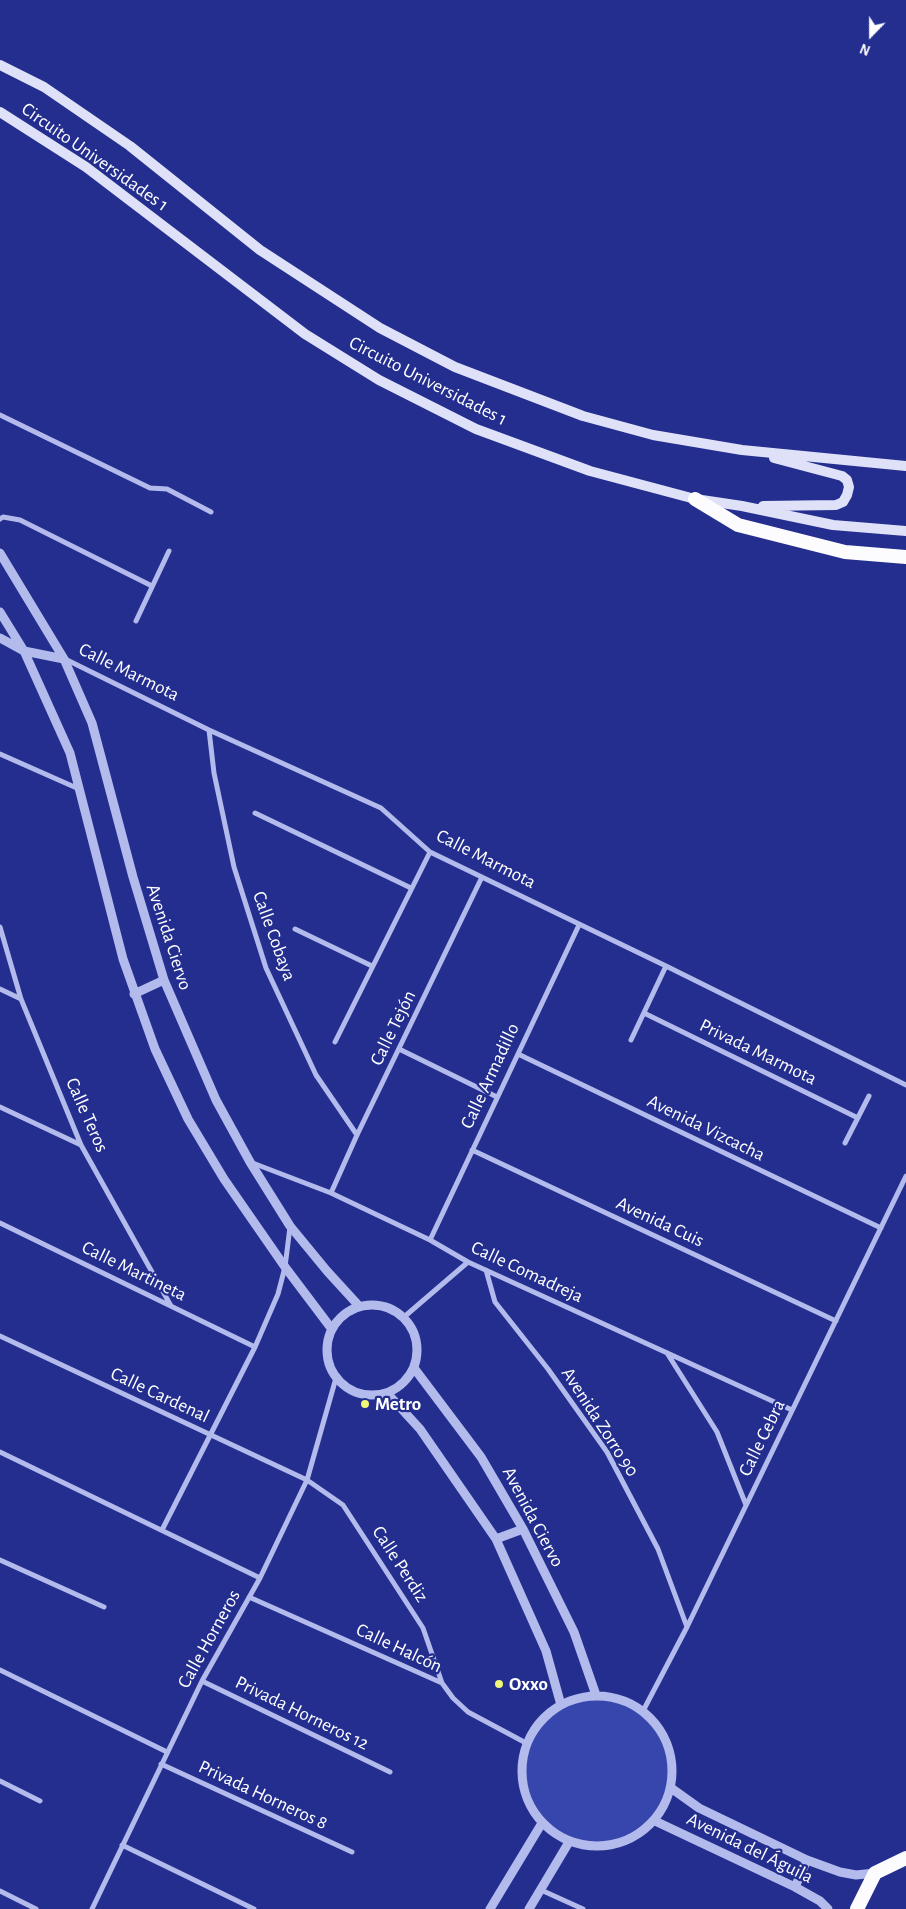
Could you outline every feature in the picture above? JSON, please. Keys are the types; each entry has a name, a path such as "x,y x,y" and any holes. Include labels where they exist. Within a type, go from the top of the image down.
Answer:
{"highway":[{"path":"695,499 738,525 846,552 906,557"},
{"path":"857,1909 875,1873 906,1858"}],"main road":[{"name":"Circuito Universidades 1","path":"0,65 44,87 130,146 260,250 388,332 455,367 583,416 653,435 742,450 906,466"},
{"name":"Circuito Universidades 1","path":"0,112 86,167 305,334 379,380 476,429 590,471 695,499 742,506 833,525 906,531"},
{"path":"742,450 842,476 847,480 849,487 843,502 836,505 742,506"}],"street":[{"path":"0,414 150,488 167,489 211,512"},
{"path":"0,519 3,517 20,520 152,586"},
{"path":"136,621 169,551"},
{"name":"Avenida Ciervo","path":"0,554 64,659 92,723 133,876 164,980 216,1100 250,1162 290,1226 359,1306"},
{"path":"0,612 24,651 70,754 123,959 155,1049 188,1119 224,1179 285,1267 331,1328"},
{"name":"Calle Marmota","path":"0,638 24,651 64,659 209,730 381,808 430,852 906,1085"},
{"name":"Calle Cobaya","path":"209,730 214,772 234,867 266,968 316,1075 357,1136"},
{"path":"0,754 79,789"},
{"path":"255,813 411,888"},
{"path":"335,1042 430,852"},
{"name":"Calle Tejón","path":"331,1193 482,877"},
{"name":"Calle Armadillo","path":"430,1240 579,925"},
{"name":"Calle Teros","path":"0,926 21,999 81,1145 171,1306"},
{"path":"295,929 372,966"},
{"path":"631,1040 666,966"},
{"path":"134,994 164,980"},
{"path":"0,989 21,999"},
{"name":"Privada Marmota","path":"644,1013 858,1118"},
{"path":"399,1049 497,1097"},
{"name":"Avenida Vizcacha","path":"518,1054 881,1228"},
{"path":"845,1144 869,1096"},
{"path":"0,1108 81,1145"},
{"name":"Avenida Cuis","path":"472,1150 836,1321"},
{"name":"Calle Comadreja","path":"250,1162 331,1193 430,1240 468,1262 792,1410"},
{"name":"Calle Cebra","path":"643,1711 687,1627 906,1176"},
{"name":"Calle Martineta","path":"0,1223 255,1348"},
{"path":"162,1530 255,1348 278,1294 285,1267 290,1226"},
{"path":"404,1317 468,1262"},
{"name":"Avenida Zorro 90","path":"486,1270 495,1302 548,1369 607,1452 658,1549 687,1627"},
{"path":"375,1304 391,1308 404,1317 414,1333 418,1351 414,1368 403,1384 387,1393 372,1396 357,1393 344,1386 336,1378 327,1360 326,1344 331,1328 343,1314 359,1306 375,1304"},
{"name":"Calle Cardenal","path":"0,1336 307,1480"},
{"path":"667,1353 717,1432 746,1505"},
{"name":"Avenida Ciervo","path":"414,1368 481,1457 523,1529 574,1632 596,1696"},
{"name":"Calle Horneros","path":"92,1909 202,1681 260,1578 307,1480 336,1378"},
{"path":"387,1393 420,1428 496,1540 546,1651 561,1704"},
{"path":"0,1452 260,1578"},
{"name":"Calle Perdiz","path":"307,1480 343,1505 423,1628 442,1683"},
{"path":"496,1540 523,1529"},
{"path":"0,1560 104,1607"},
{"name":"Calle Halcón","path":"249,1597 442,1683 453,1698 468,1712 526,1743"},
{"path":"0,1670 168,1752"},
{"name":"Privada Horneros 12","path":"202,1681 390,1772"},
{"path":"596,1696 621,1700 643,1711 658,1726 668,1745 672,1766 671,1788 666,1803 655,1821 638,1835 619,1844 598,1847 583,1846 569,1842 554,1834 542,1823 529,1806 522,1786 521,1764 526,1743 540,1721 561,1704 578,1698 596,1696"},
{"name":"Privada Horneros 8","path":"162,1764 352,1852"},
{"path":"0,1781 40,1801"},
{"name":"Avenida del Águila","path":"671,1788 699,1808 807,1860 840,1872 856,1875 875,1873"},
{"name":"Avenida del Águila","path":"655,1821 795,1887 820,1901 828,1909"},
{"path":"490,1909 542,1823"},
{"path":"529,1909 569,1842"},
{"path":"122,1846 254,1909"},
{"path":"795,1887 807,1860"},
{"path":"541,1890 582,1909"},
{"path":"0,1891 36,1909"}],"shaded area":[{"path":"596,1698 624,1704 648,1720 664,1744 670,1772 664,1800 648,1824 624,1840 596,1846 568,1840 544,1824 528,1800 522,1772 528,1744 544,1720 568,1704"}],"place":[{"name":"Metro","path":"365,1404"},
{"name":"Oxxo","path":"499,1684"}]}
